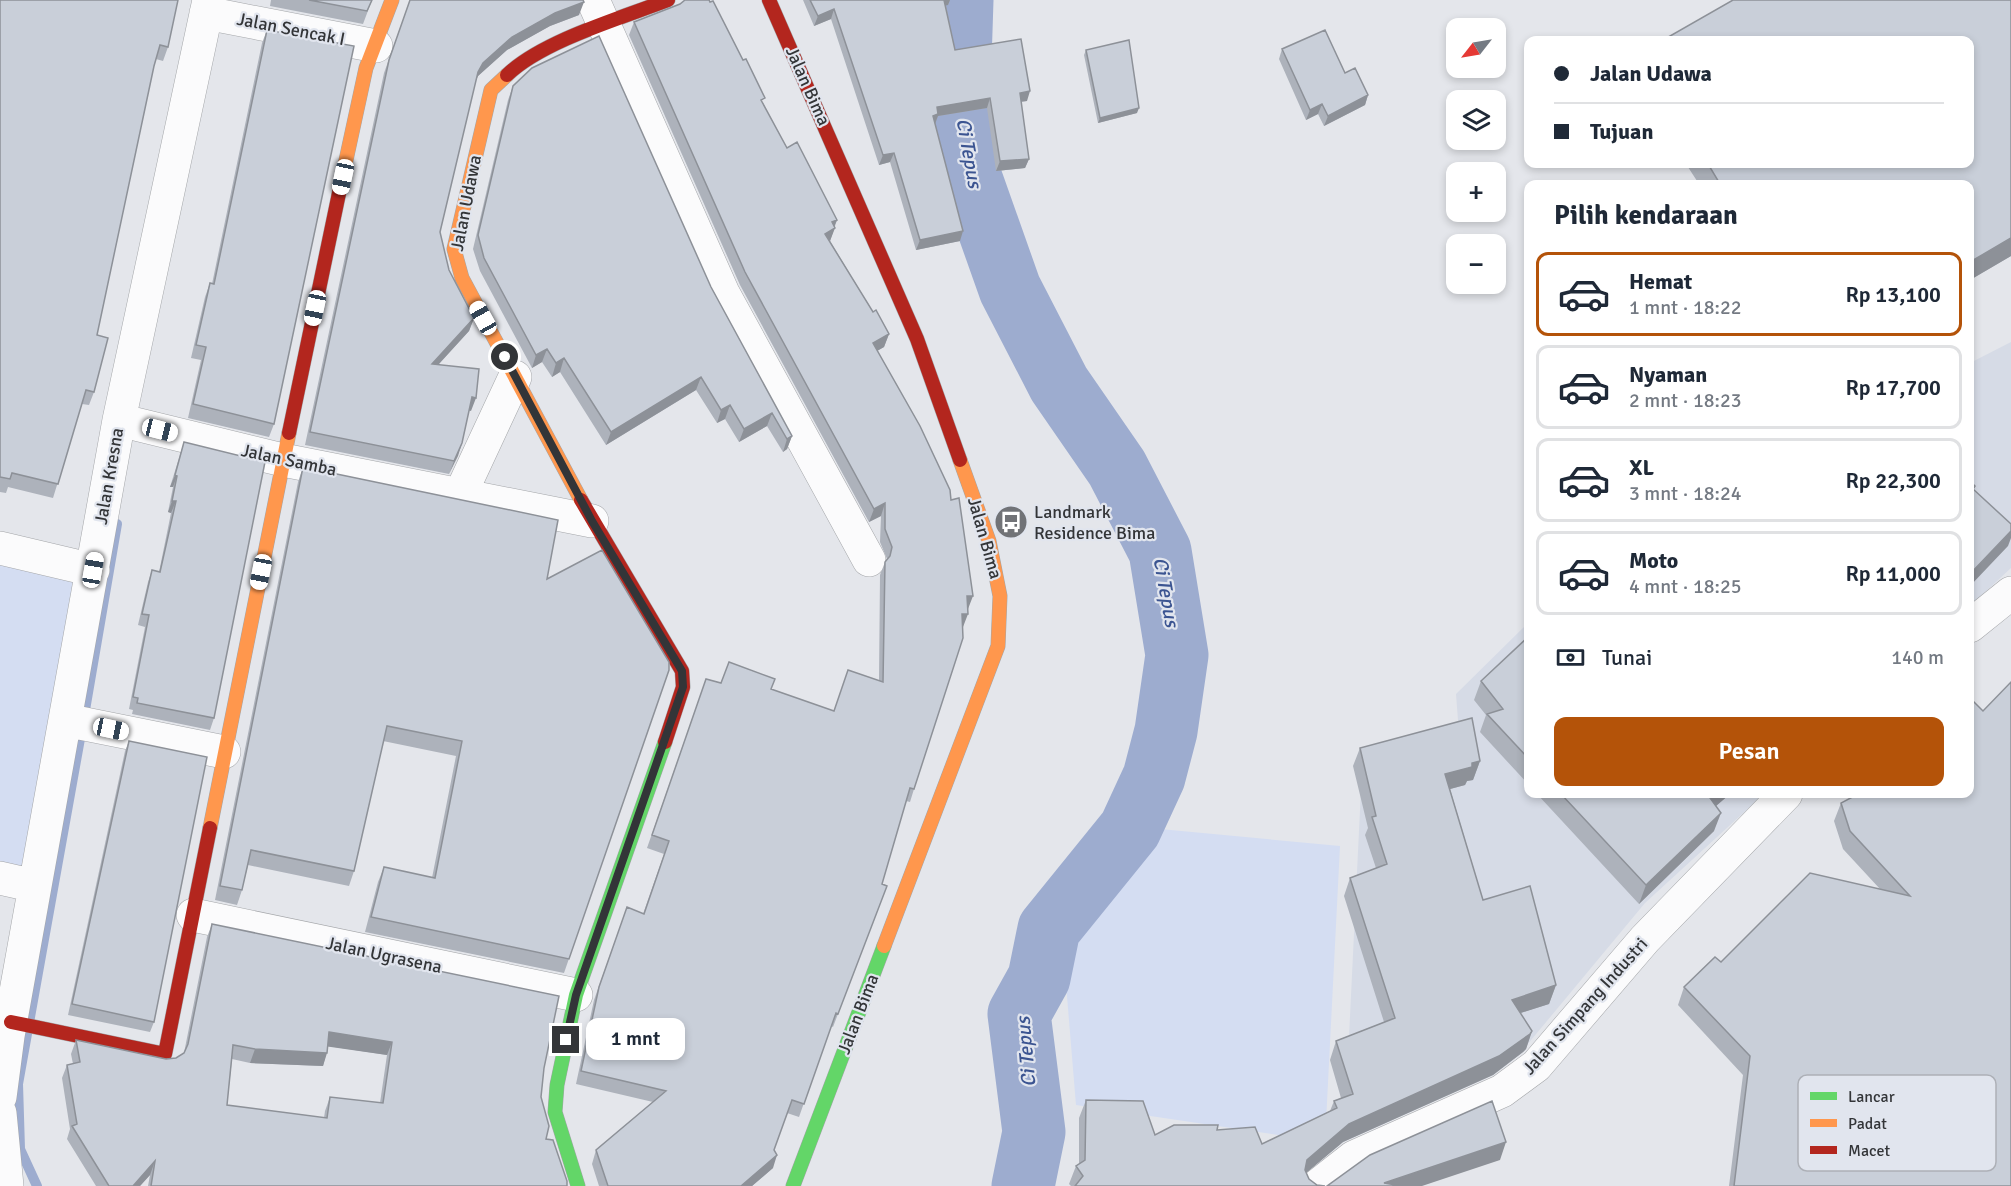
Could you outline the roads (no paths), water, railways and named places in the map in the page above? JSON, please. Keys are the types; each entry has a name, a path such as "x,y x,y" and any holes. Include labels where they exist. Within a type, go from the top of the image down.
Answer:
{"street":[{"path":"10,1022 165,1054 224,752 366,68 392,0"},
{"name":"Jalan Udawa","path":"578,1186 555,1112 557,1085 576,995 683,687 682,671 592,521 462,278 454,249 491,90 516,66 559,43 599,13 668,0"},
{"name":"Jalan Bima","path":"769,0 917,339 989,541 1000,596 998,646 793,1186"},
{"name":"Jalan Sencak I","path":"208,6 376,46"},
{"name":"Jalan Kresna","path":"0,1097 10,1022 119,420 208,6"},
{"path":"599,13 723,293 869,560"},
{"path":"460,495 515,377"},
{"name":"Jalan Samba","path":"119,420 284,460 592,521"},
{"path":"0,548 93,570"},
{"path":"1974,623 2011,593"},
{"path":"65,720 224,752"},
{"name":"Jalan Simpang Industri","path":"1317,1186 1354,1157 1502,1091 1536,1066 1645,939 1782,798"},
{"path":"0,878 35,886"},
{"name":"Jalan Ugrasena","path":"193,915 576,995"},
{"path":"0,1113 7,1186"}],"waterway":[{"name":"Ci Tepus","path":"962,0 959,93 970,176 1010,289 1059,384 1117,468 1160,551 1177,655 1166,731 1154,777 1130,829 1049,929 1039,978 1019,1014 1034,1132 1023,1186"},
{"path":"84,716 117,524"},
{"path":"37,1186 20,1149 18,1084 81,733"}],"place":[{"name":"Landmark Residence Bima","path":"1011,522"}]}
